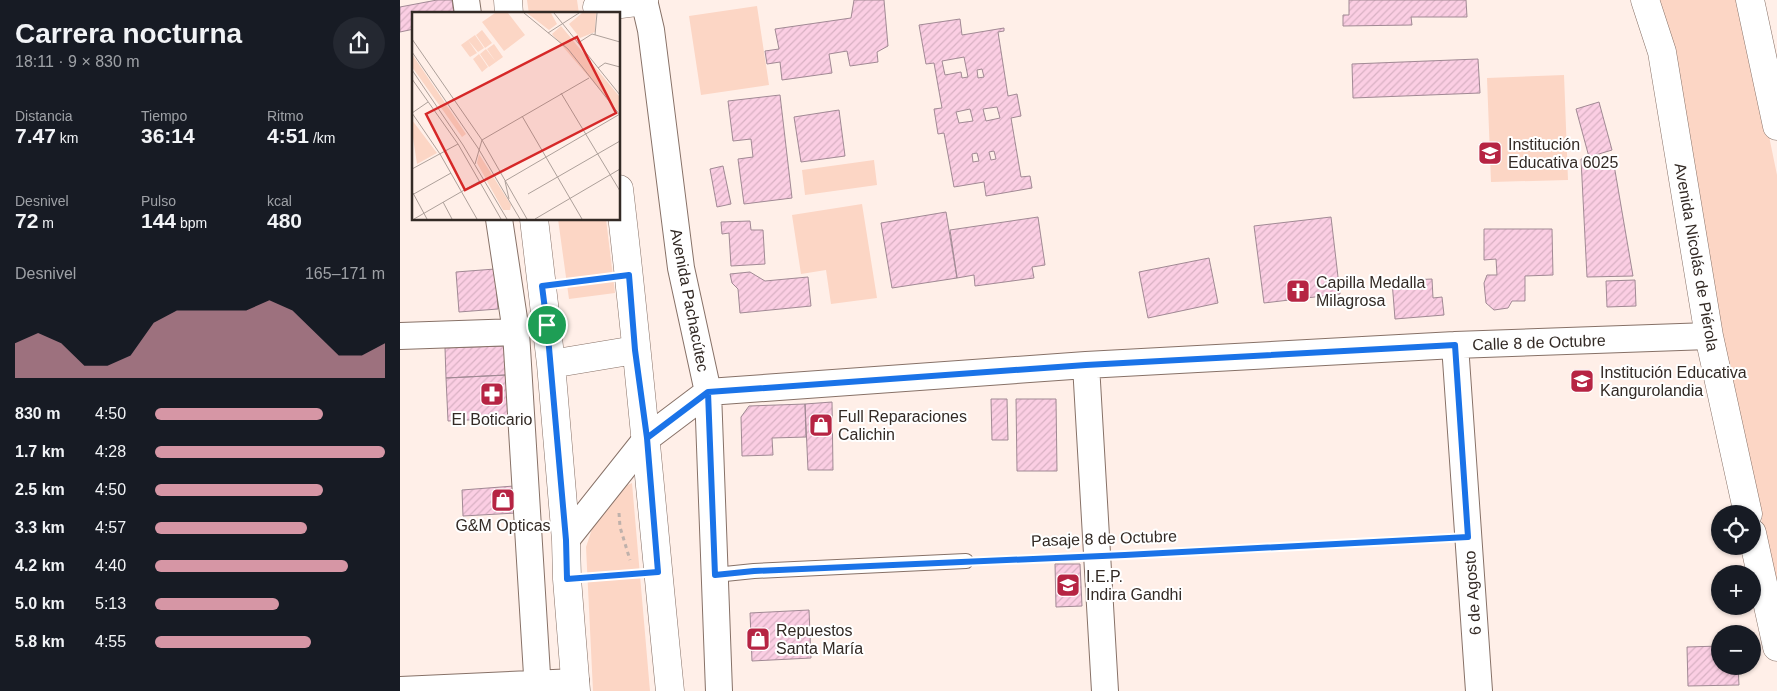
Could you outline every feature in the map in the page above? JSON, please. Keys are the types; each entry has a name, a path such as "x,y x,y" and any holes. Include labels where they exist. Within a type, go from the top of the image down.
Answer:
{"main road":[{"path":"597,7 644,0"},
{"name":"Avenida Nicolás de Piérola","path":"1645,0 1662,52 1709,336 1746,505"},
{"path":"1750,0 1769,44 1777,126"},
{"path":"620,198 635,350 647,438 670,691"},
{"path":"534,220 551,364 576,686"},
{"path":"551,364 635,350"},
{"path":"1757,555 1777,646"}],"street":[{"name":"Avenida Pachacútec","path":"644,0 651,30 681,268 708,392 719,691"},
{"path":"499,220 516,332 538,687"},
{"path":"400,336 516,332"},
{"name":"Calle 8 de Octubre","path":"708,392 1086,365 1455,345 1709,336"},
{"name":"6 de Agosto","path":"1455,345 1479,691"},
{"path":"1086,365 1105,691"},
{"path":"566,540 647,438 708,392"},
{"path":"400,690 576,686"}],"lane":[{"path":"715,575 754,571 966,561"}],"path":[{"path":"542,286 629,275"},
{"path":"567,579 634,573 620,527 615,478"},
{"name":"Pasaje 8 de Octubre","path":"966,561 1468,537"}],"shaded area":[{"path":"527,0 577,0 579,12 529,12"},
{"path":"1656,0 1741,0 1777,175 1777,591 1761,518 1761,505 1758,505 1726,357"},
{"path":"757,6 769,85 701,95 689,16"},
{"path":"1564,75 1568,180 1491,182 1487,78"},
{"path":"874,160 877,185 805,195 802,170"},
{"path":"862,204 877,298 831,304 826,270 801,274 792,215"},
{"path":"558,220 606,220 615,293 569,299"},
{"path":"632,483 650,691 593,691 586,547 593,526 621,488"}],"building":[{"path":"437,0 452,0 454,12 412,12 412,29 400,32 400,7"},
{"path":"854,0 884,0 888,46 877,52 878,62 850,66 847,51 829,54 832,73 782,80 780,62 767,64 765,51 779,49 775,29 851,18"},
{"path":"1349,0 1466,0 1467,17 1411,17 1412,25 1343,26 1343,15 1349,15"},
{"path":"960,19 962,35 1004,28 1004,31 998,32 1008,96 1017,94 1021,116 1011,118 1021,177 1030,176 1032,188 986,196 984,182 954,187 944,133 938,134 934,109 942,108 934,63 926,64 919,25","holes":["964,57 968,77 962,78 961,72 945,75 942,61","982,69 984,77 978,78 977,70","997,107 1000,118 986,121 983,109","970,109 973,121 959,123 956,112","994,151 996,159 991,160 989,152","977,153 979,161 973,162 972,154"]},
{"path":"1478,59 1480,93 1353,98 1352,64"},
{"path":"780,95 792,198 744,204 738,159 753,157 751,139 733,141 728,101"},
{"path":"1599,102 1612,150 1589,157 1576,109"},
{"path":"839,110 845,156 801,162 794,117"},
{"path":"1581,159 1613,159 1633,276 1587,277"},
{"path":"723,166 731,204 717,207 710,169"},
{"path":"946,212 957,278 892,288 881,223"},
{"path":"1038,217 1045,265 1032,267 1034,278 975,286 974,275 957,278 950,230"},
{"path":"1331,217 1340,294 1264,303 1254,226"},
{"path":"750,221 751,230 763,230 765,264 731,266 729,233 722,234 721,222"},
{"path":"1484,229 1552,229 1553,275 1525,276 1525,301 1512,301 1508,308 1494,310 1486,303 1484,283 1487,275 1497,275 1496,259 1484,260"},
{"path":"1209,258 1218,303 1148,318 1139,272"},
{"path":"495,269 498,309 459,312 456,272"},
{"path":"750,272 765,281 808,277 811,306 740,313 738,289 732,283 730,274"},
{"path":"1432,279 1433,298 1442,297 1444,315 1395,319 1392,281"},
{"path":"1635,280 1636,306 1607,307 1606,281"},
{"path":"504,346 506,375 446,378 445,348"},
{"path":"506,375 508,418 448,421 446,378"},
{"path":"991,399 1007,399 1008,440 992,440"},
{"path":"1016,399 1056,399 1057,471 1017,471"},
{"path":"832,402 833,470 808,470 805,404"},
{"path":"805,404 806,437 772,438 773,455 742,456 741,417 749,406"},
{"path":"514,486 516,513 463,516 462,490"},
{"name":"I.E.P. Indira Gandhi","path":"1055,564 1080,564 1082,606 1056,607"},
{"path":"809,610 811,658 752,661 750,613"},
{"path":"1711,646 1711,675 1738,675 1739,685 1688,686 1687,647"}],"place":[{"name":"Institución Educativa 6025","path":"1490,153"},
{"name":"Capilla Medalla Milagrosa","path":"1298,291"},
{"name":"Institución Educativa Kangurolandia","path":"1582,381"},
{"name":"El Boticario","path":"492,394"},
{"name":"Full Reparaciones Calichin","path":"821,425"},
{"name":"G&M Opticas","path":"503,500"},
{"name":"I.E.P. Indira Gandhi","path":"1068,585"},
{"name":"Repuestos Santa María","path":"758,639"}],"route":[{"path":"547,325 542,286 629,275 635,350 647,438 677,415 708,392 715,575 754,571 1125,555 1468,537 1455,345 1086,365 708,392 647,438 658,572 567,579 566,540 547,325"}]}
